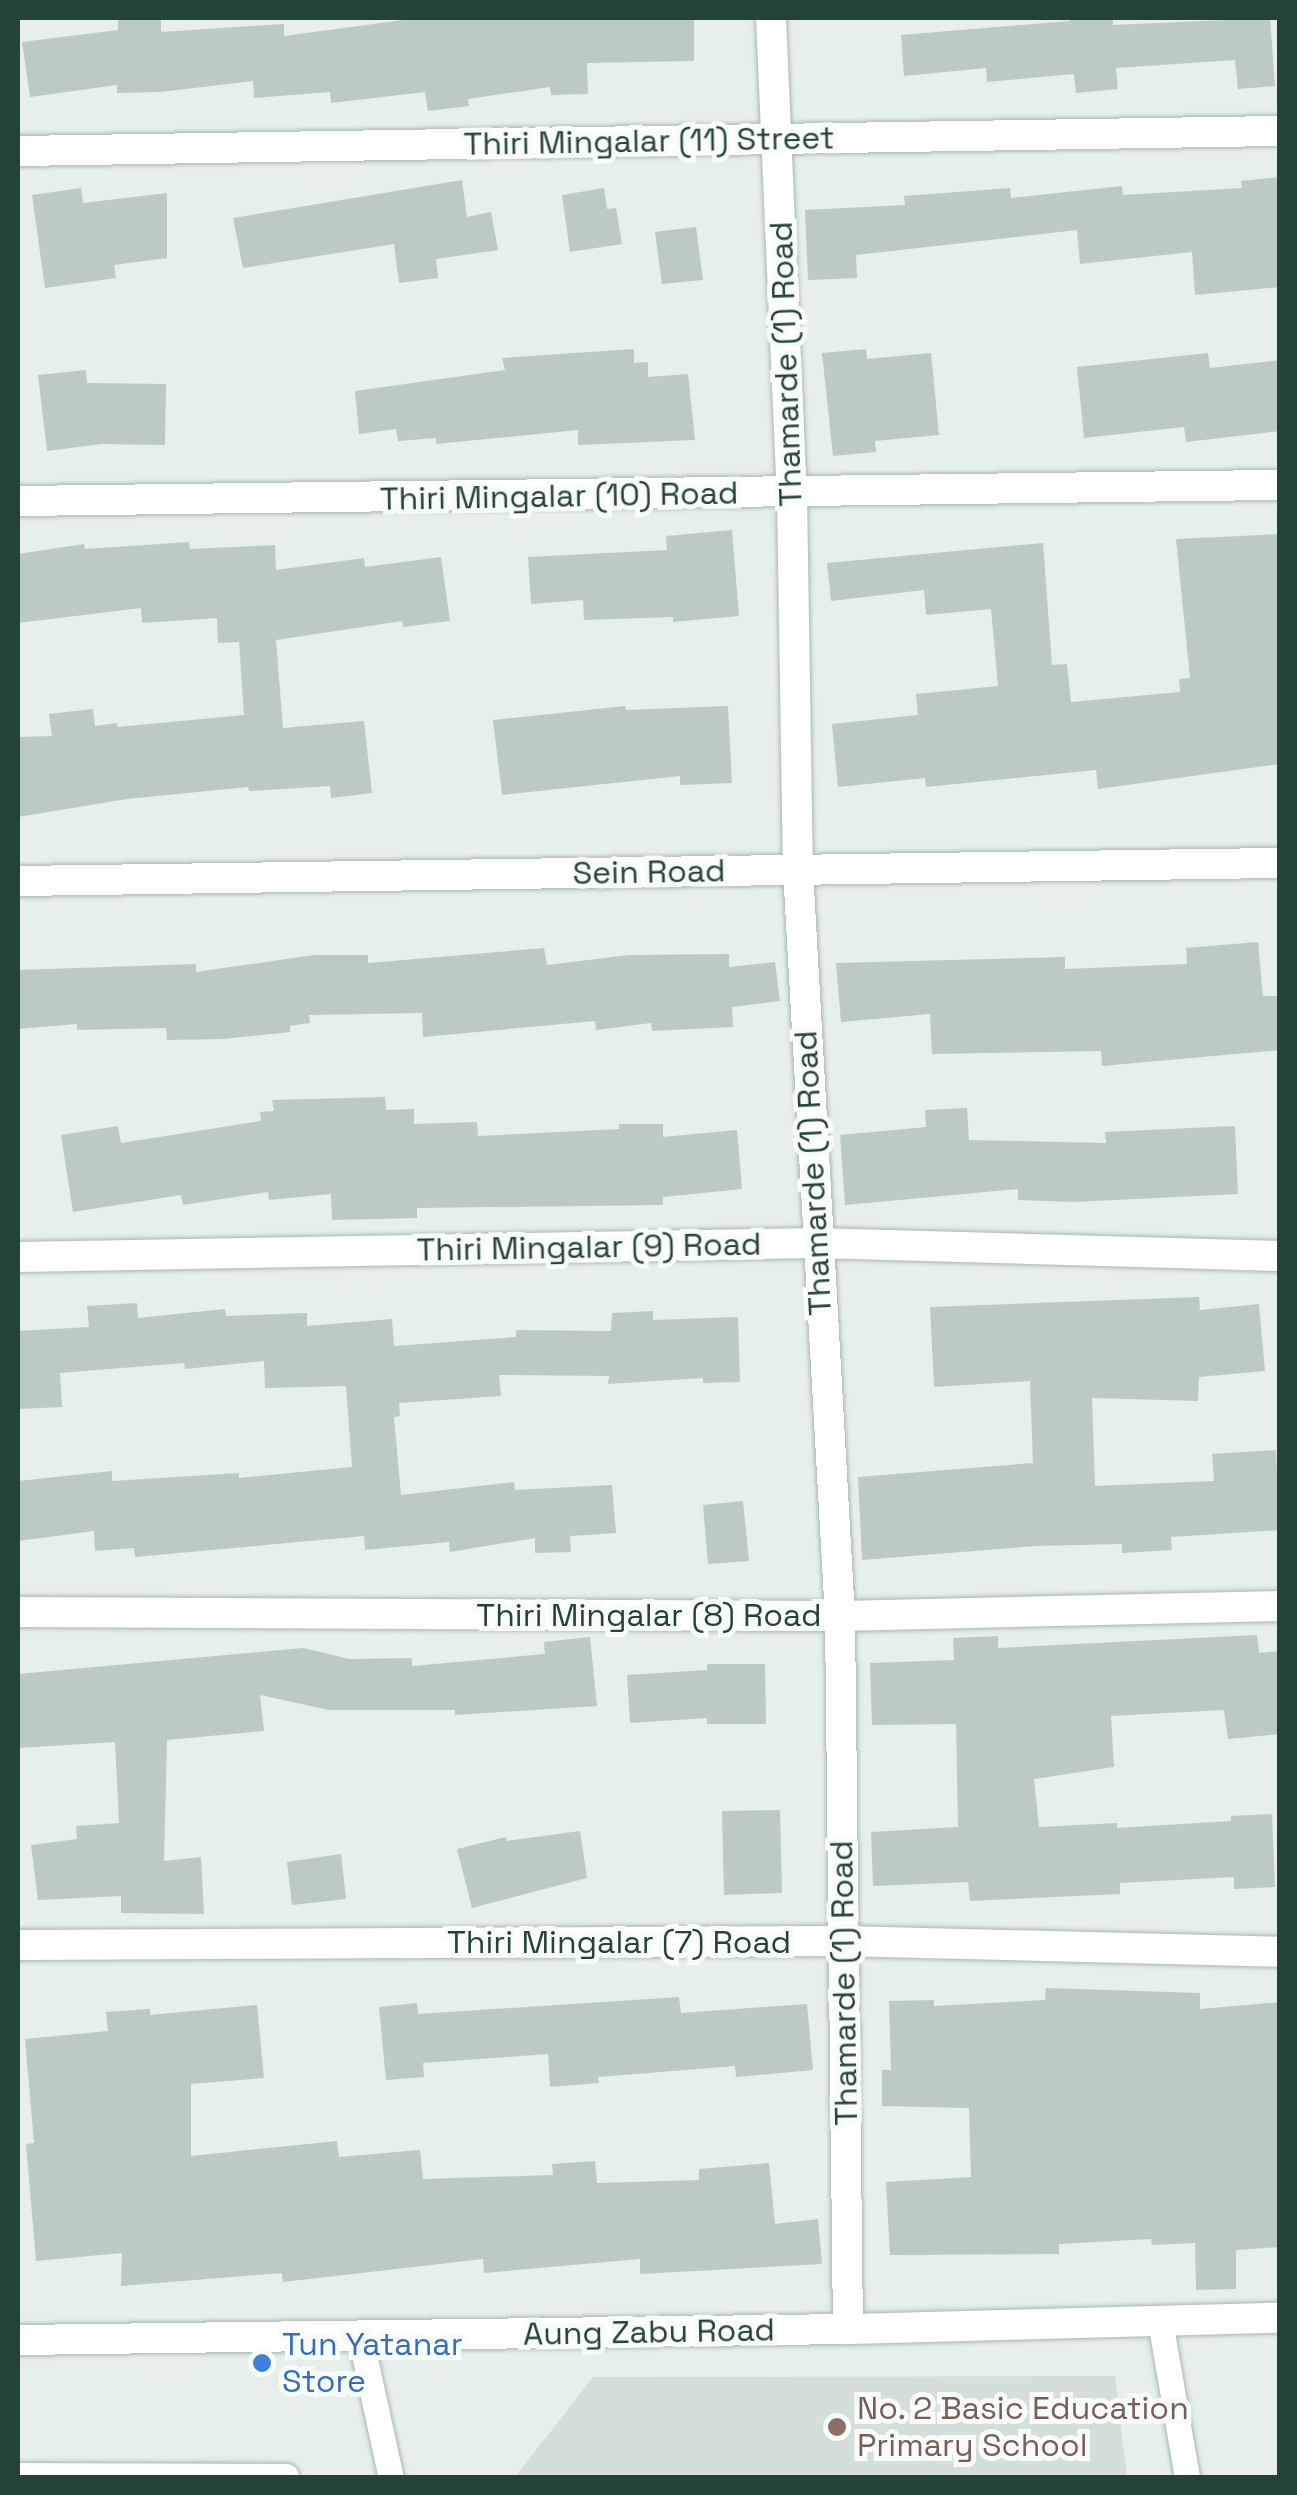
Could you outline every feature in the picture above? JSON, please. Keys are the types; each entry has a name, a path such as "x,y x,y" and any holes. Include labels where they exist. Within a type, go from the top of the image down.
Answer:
{"street":[{"name":"Thamarde (1) Road","path":"771,18 792,494 798,870 840,1616 848,2330"},
{"name":"Thiri Mingalar (11) Street","path":"18,151 1280,131"},
{"name":"Thiri Mingalar (10) Road","path":"18,501 792,494 1280,484"},
{"name":"Sein Road","path":"18,881 1280,862"},
{"name":"Thiri Mingalar (9) Road","path":"18,1257 816,1243 1280,1256"},
{"name":"Thiri Mingalar (8) Road","path":"18,1612 840,1616 1280,1606"},
{"name":"Thiri Mingalar (7) Road","path":"18,1945 843,1941 1280,1952"},
{"name":"Aung Zabu Road","path":"18,2340 848,2330 1280,2318"}],"lane":[{"path":"1160,2321 1186,2478"},
{"path":"360,2336 391,2478"},
{"path":"18,2475 286,2476"}],"shaded area":[{"name":"No. 2 Basic Education Primary School","path":"1115,2376 1127,2477 515,2477 593,2377"}],"building":[{"path":"118,18 161,18 161,32 284,24 284,36 418,18 694,18 694,61 587,63 588,94 551,95 550,87 468,99 469,106 428,111 425,92 331,103 330,92 254,98 253,81 160,92 117,93 117,85 30,97 22,42 118,30"},
{"path":"1070,18 1113,18 1113,25 1270,18 1275,86 1238,89 1235,60 1116,68 1118,89 1076,93 1074,74 987,82 986,68 904,76 901,35"},
{"path":"1280,177 1280,287 1195,295 1192,252 1080,264 1077,230 856,255 857,278 808,280 805,210 905,205 904,196 1010,188 1011,198 1122,186 1123,195 1242,188 1241,181"},
{"path":"462,180 467,217 491,212 498,250 436,259 438,278 399,283 394,244 243,268 233,218"},
{"path":"81,188 83,203 167,193 167,258 114,265 116,278 45,288 32,195"},
{"path":"604,188 607,209 616,208 622,244 570,252 562,195"},
{"path":"696,227 703,280 662,284 655,232"},
{"path":"634,349 634,363 648,362 648,377 688,374 695,440 578,445 578,430 436,444 436,438 398,441 396,429 359,434 355,391 505,370 502,358"},
{"path":"866,349 867,359 931,353 939,435 875,441 876,452 833,456 822,353"},
{"path":"1208,353 1210,368 1280,360 1280,431 1186,442 1184,427 1084,438 1077,367"},
{"path":"86,370 87,383 166,384 165,445 101,444 47,451 38,375"},
{"path":"732,530 739,616 673,622 673,617 584,620 583,600 531,604 528,557 667,550 666,536"},
{"path":"1280,534 1280,764 1098,789 1096,770 926,787 925,778 838,787 832,724 918,715 916,694 998,686 991,609 926,615 924,590 831,601 827,563 1043,543 1052,665 1067,664 1071,702 1180,692 1179,679 1190,678 1176,539"},
{"path":"189,542 190,549 275,545 276,570 364,558 365,567 441,557 450,621 403,627 402,621 276,640 283,728 364,721 372,793 331,798 330,786 249,791 248,787 127,799 18,817 18,737 52,736 49,714 93,709 95,726 117,723 118,727 244,715 239,642 218,643 217,618 142,623 141,608 18,623 18,554 84,544 85,549"},
{"path":"625,706 626,710 728,706 732,783 680,785 680,776 502,795 493,720"},
{"path":"1258,942 1263,996 1280,996 1280,1050 1102,1066 1101,1051 932,1054 930,1014 841,1022 836,963 1065,957 1065,969 1187,964 1186,948"},
{"path":"544,948 547,965 629,955 729,954 729,967 775,962 780,1001 732,1007 733,1027 652,1031 651,1023 596,1030 595,1021 423,1037 422,1013 309,1015 310,1023 290,1026 290,1032 224,1039 167,1040 166,1028 77,1030 77,1024 18,1029 18,970 196,964 196,972 314,955 368,955 368,963"},
{"path":"385,1097 386,1110 414,1109 414,1124 477,1122 478,1136 619,1129 619,1124 663,1124 663,1137 737,1130 742,1189 663,1197 663,1205 417,1208 417,1218 332,1220 331,1194 269,1200 268,1192 183,1205 181,1195 73,1212 61,1135 118,1126 121,1143 261,1121 260,1112 274,1111 272,1100"},
{"path":"967,1108 969,1140 1106,1143 1105,1132 1235,1126 1238,1194 1073,1202 1018,1200 1018,1189 845,1205 840,1135 926,1127 925,1110"},
{"path":"1199,1297 1200,1310 1259,1304 1265,1371 1199,1377 1198,1401 1092,1398 1095,1486 1214,1481 1212,1454 1276,1450 1280,1530 1171,1537 1172,1550 1122,1553 1122,1544 1036,1546 862,1560 858,1477 1033,1463 1030,1381 934,1387 930,1307"},
{"path":"137,1303 138,1318 225,1309 226,1316 307,1313 307,1326 392,1319 394,1346 516,1337 516,1330 611,1331 612,1313 653,1311 653,1320 738,1317 740,1382 703,1383 703,1378 608,1384 609,1376 499,1375 501,1396 399,1403 400,1416 394,1417 401,1495 514,1482 515,1490 612,1485 616,1533 570,1536 571,1552 535,1553 535,1538 450,1552 449,1542 365,1550 364,1536 135,1557 134,1548 95,1551 94,1531 18,1541 18,1481 112,1471 112,1481 239,1473 239,1478 352,1467 346,1386 265,1388 264,1361 185,1369 184,1363 60,1373 62,1407 18,1409 18,1331 89,1327 87,1306"},
{"path":"743,1501 749,1561 708,1564 703,1505"},
{"path":"1257,1635 1259,1653 1280,1651 1280,1734 1228,1739 1224,1710 1111,1716 1114,1767 1034,1779 1039,1827 1117,1823 1117,1828 1231,1821 1231,1816 1272,1814 1275,1887 1234,1889 1234,1877 1120,1883 1120,1894 970,1901 968,1882 873,1886 871,1832 958,1827 956,1724 872,1725 870,1663 954,1660 953,1638 998,1636 998,1648"},
{"path":"590,1637 597,1706 455,1715 455,1710 329,1710 260,1695 264,1731 167,1740 164,1861 201,1857 204,1914 121,1913 121,1896 38,1900 31,1845 77,1839 76,1826 119,1823 115,1742 18,1748 18,1674 303,1648 349,1659 412,1658 412,1666 545,1654 544,1642"},
{"path":"707,1664 765,1664 766,1724 707,1724 707,1718 630,1723 627,1675 707,1670"},
{"path":"780,1810 782,1893 724,1895 722,1811"},
{"path":"580,1831 587,1878 472,1908 457,1849 506,1837 507,1841"},
{"path":"341,1854 346,1899 292,1905 287,1862"},
{"path":"1046,1988 1200,1993 1200,2009 1280,2002 1280,2247 1236,2250 1236,2289 1196,2290 1195,2243 1152,2245 1151,2239 1059,2244 1059,2254 890,2255 886,2182 971,2177 969,2108 882,2106 882,2070 891,2070 889,2001 934,2000 934,2006 1045,2000"},
{"path":"679,1997 681,2013 807,2004 813,2070 736,2077 735,2066 598,2077 599,2083 550,2087 548,2054 423,2063 424,2077 386,2080 379,2007 417,2003 418,2014"},
{"path":"257,2005 264,2078 191,2084 191,2156 337,2141 339,2157 420,2150 423,2179 553,2175 552,2164 595,2161 597,2183 699,2180 699,2169 769,2163 775,2224 818,2219 822,2264 640,2274 640,2259 484,2273 483,2259 283,2282 282,2273 121,2286 122,2253 36,2261 26,2144 34,2143 25,2039 108,2031 106,2012 150,2009 150,2015"}],"place":[{"name":"Tun Yatanar Store","path":"262,2363"},
{"name":"No. 2 Basic Education Primary School","path":"837,2427"}]}
